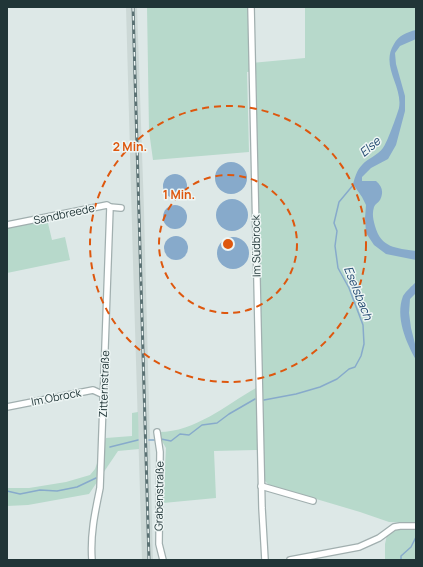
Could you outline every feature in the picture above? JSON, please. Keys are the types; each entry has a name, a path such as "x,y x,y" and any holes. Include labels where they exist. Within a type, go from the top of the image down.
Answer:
{"street":[{"name":"Im Südbrock","path":"252,7 261,486 265,560"},
{"name":"Sandbreede","path":"7,226 107,205 110,207 121,208"},
{"name":"Zitternstraße","path":"92,560 90,544 100,488 110,207"},
{"name":"Im Obrock","path":"7,407 93,390 104,395"},
{"name":"Grabenstraße","path":"157,432 160,452 159,544 163,560"},
{"path":"261,486 313,501"},
{"path":"290,560 359,547 379,538 394,527 416,526"}],"shaded area":[{"path":"126,7 137,7 153,560 142,560"}],"green space":[{"path":"147,7 249,7 250,63 305,58 305,7 416,7 416,523 389,522 269,485 263,479 256,71 247,72 249,152 153,160 149,131"},
{"path":"47,219 52,240 65,237 70,260 7,273 7,227"},
{"path":"256,388 258,450 214,451 216,498 163,503 166,448 159,432 185,428 198,423"},
{"path":"138,412 139,449 118,451 89,494 28,505 7,506 7,488 29,488 66,482 90,475 95,469 106,438 132,436 132,413"},
{"path":"402,527 416,528 416,560 385,560 385,544 387,535"}],"water":[{"path":"416,30 416,39 400,46 395,53 396,64 405,96 405,111 396,145 388,159 371,168 362,177 362,181 376,181 382,189 381,197 374,206 373,210 373,219 381,239 390,246 416,251 416,260 386,254 374,245 366,233 366,205 353,184 360,167 381,151 385,145 399,108 398,92 390,68 390,52 400,37 406,33"},
{"path":"231,162 242,167 247,178 242,189 231,194 220,189 215,178 220,167"},
{"path":"170,174 180,174 187,181 187,191 180,198 170,198 163,191 163,181"},
{"path":"232,199 243,204 248,215 243,226 232,231 221,226 216,215 221,204"},
{"path":"170,205 180,205 187,212 187,222 180,229 170,229 163,222 163,212"},
{"path":"171,236 181,236 188,243 188,253 181,260 171,260 164,253 164,243"},
{"path":"233,237 244,242 249,253 244,264 233,269 222,264 217,253 222,242"},
{"path":"416,282 416,293 410,299 409,313 416,348 416,360 405,337 400,312 403,296"}],"waterway":[{"name":"Eselsbach","path":"264,400 296,394 320,387 337,379 349,369 355,367 361,356 364,344 363,325 349,288 338,268 335,246 337,231 334,223 339,202 354,184"},
{"name":"Eselsbach","path":"161,439 171,441 180,434 189,435 202,425 217,423 229,414 255,399"},
{"name":"Eselsbach","path":"110,447 138,440"},
{"name":"Eselsbach","path":"149,440 156,440"},
{"name":"Eselsbach","path":"7,491 20,494 40,490 57,491 77,487 96,478"},
{"path":"401,560 401,556 411,547 416,537"}],"railway":[{"path":"133,7 149,560"}],"water label":[{"name":"Else","path":"370,147"}]}
